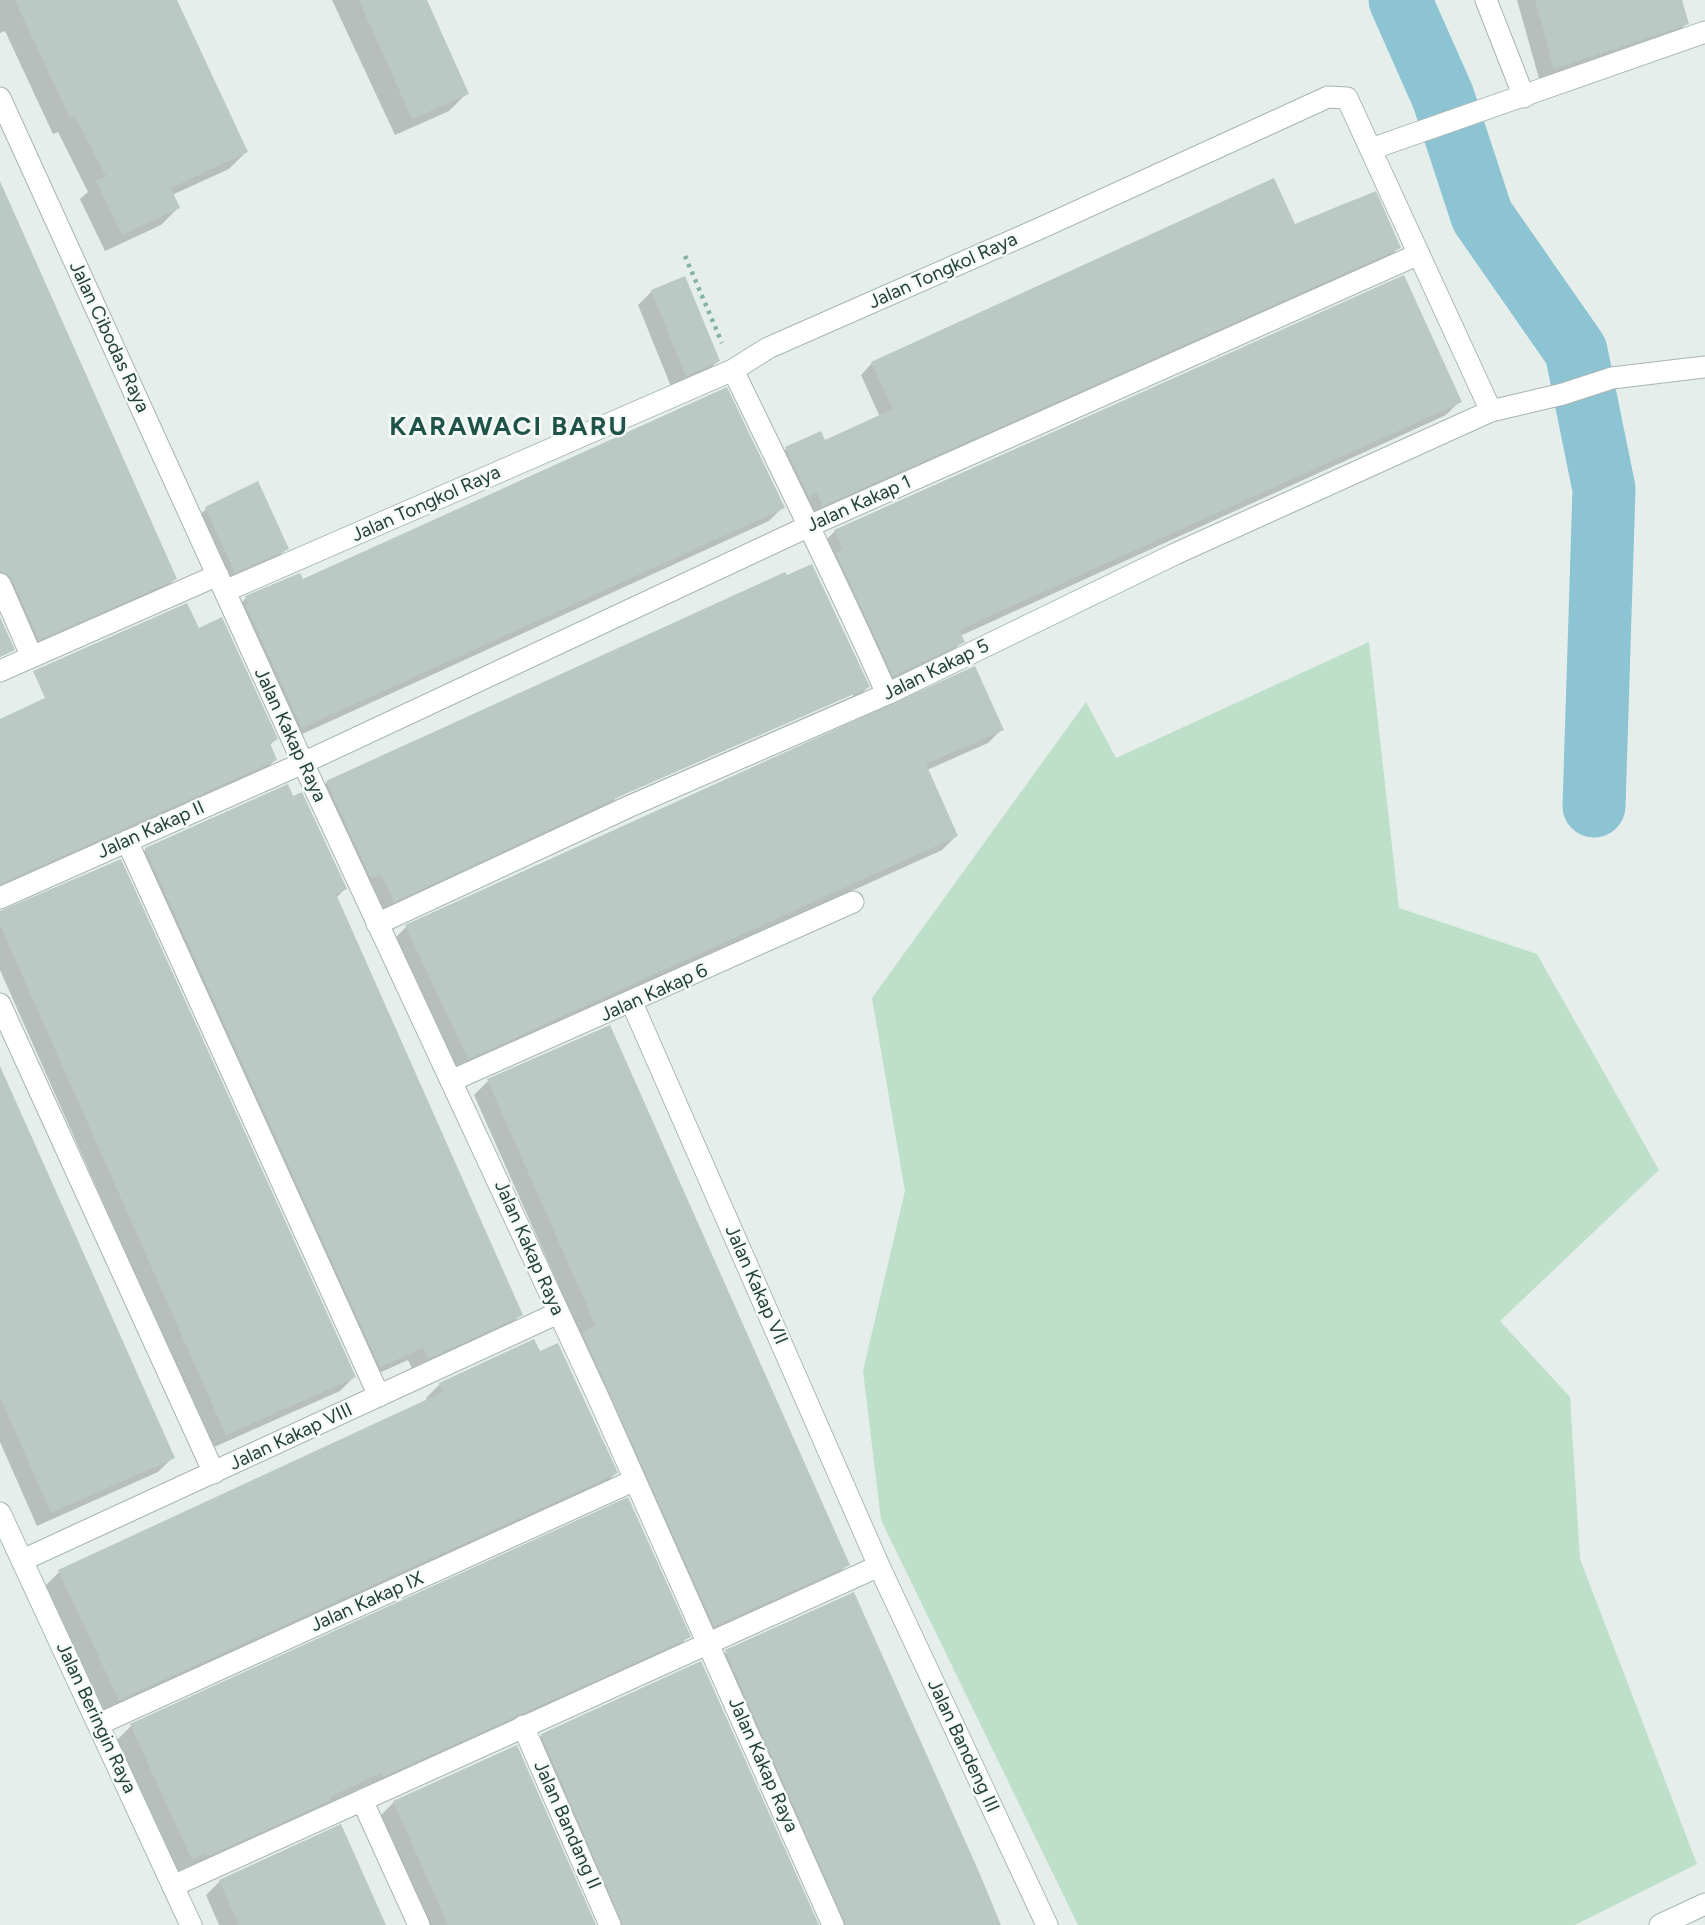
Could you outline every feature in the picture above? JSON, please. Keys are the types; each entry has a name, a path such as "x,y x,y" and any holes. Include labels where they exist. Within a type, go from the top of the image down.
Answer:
{"street":[{"path":"1486,0 1524,97"},
{"path":"1371,149 1447,125 1491,105 1524,97 1705,33"},
{"name":"Jalan Tongkol Raya","path":"0,671 221,583 733,370 768,348 1043,228 1328,97 1347,98 1491,411"},
{"name":"Jalan Cibodas Raya","path":"0,98 221,583"},
{"name":"Jalan Kakap 1","path":"303,763 807,527 1419,254"},
{"name":"Jalan Kakap 5","path":"377,924 628,807 887,694 1175,554 1491,411 1563,394 1612,378 1705,367"},
{"path":"733,370 807,527 852,613 887,694"},
{"name":"Jalan Kakap Raya","path":"221,583 377,924 453,1080 833,1925"},
{"path":"0,584 32,657"},
{"name":"Jalan Kakap II","path":"0,898 303,763"},
{"path":"127,841 379,1396"},
{"name":"Jalan Kakap 6","path":"453,1080 632,1003 853,902"},
{"name":"Jalan Kakap VII","path":"632,1003 879,1566"},
{"path":"0,1004 214,1473"},
{"name":"Jalan Kakap VIII","path":"23,1560 558,1313"},
{"name":"Jalan Kakap IX","path":"99,1724 635,1480"},
{"name":"Jalan Beringin Raya","path":"0,1513 191,1925"},
{"path":"173,1886 879,1566"},
{"name":"Jalan Bandeng III","path":"879,1566 1047,1925"},
{"name":"Jalan Bandang II","path":"523,1726 611,1925"},
{"path":"362,1800 419,1925"},
{"path":"1660,1925 1705,1904"}],"path":[{"path":"685,256 733,370"}],"green space":[{"path":"1369,642 1399,908 1537,954 1659,1170 1500,1321 1570,1397 1580,1559 1697,1864 1575,1925 1078,1925 881,1520 863,1371 905,1191 872,998 1086,702 1116,758"}],"building":[{"path":"15,0 177,0 248,152 171,188 180,208 122,235 96,181 106,176 75,116 70,118"},
{"path":"359,0 427,0 469,94 412,119"},
{"path":"1535,0 1682,0 1689,24 1554,69"},
{"path":"1274,178 1295,224 1376,191 1401,248 823,506 817,493 809,497 785,447 821,431 825,440 893,409 871,362"},
{"path":"0,181 177,579 39,640 12,579 0,571"},
{"path":"1404,275 1462,402 959,630 965,642 893,676 836,553 843,550 834,530"},
{"path":"685,276 720,361 686,376 651,290"},
{"path":"727,387 785,508 302,728 246,606 249,605 245,596 300,573 303,579"},
{"path":"258,481 289,549 235,573 205,507"},
{"path":"812,564 870,687 623,795 394,902 381,874 371,878 326,781 785,572 787,575"},
{"path":"187,603 199,628 222,617 278,739 270,743 277,760 0,884 0,719 45,698 33,671"},
{"path":"0,617 15,650 0,657"},
{"path":"975,666 1004,730 926,764 958,836 468,1059 405,925"},
{"path":"288,784 293,796 302,792 347,889 336,894 523,1315 428,1359 423,1348 380,1367 145,848"},
{"path":"121,859 356,1377 226,1435 0,925 0,911"},
{"path":"610,1025 850,1565 714,1626 582,1332 596,1326 487,1079"},
{"path":"0,1066 175,1458 51,1513 0,1397"},
{"path":"534,1339 540,1351 558,1343 618,1473 119,1700 58,1570 443,1392 439,1383"},
{"path":"628,1497 691,1637 382,1777 381,1773 329,1797 331,1800 208,1856 206,1853 192,1860 130,1724"},
{"path":"854,1592 1001,1925 846,1925 725,1650"},
{"path":"701,1661 819,1925 623,1925 541,1734"},
{"path":"517,1745 596,1925 448,1925 393,1801"},
{"path":"341,1824 386,1925 239,1925 219,1880"}],"waterway":[{"path":"1400,0 1443,97 1482,216 1576,351 1604,489 1594,806"}],"district":[{"name":"KARAWACI BARU","path":"509,427"}]}
